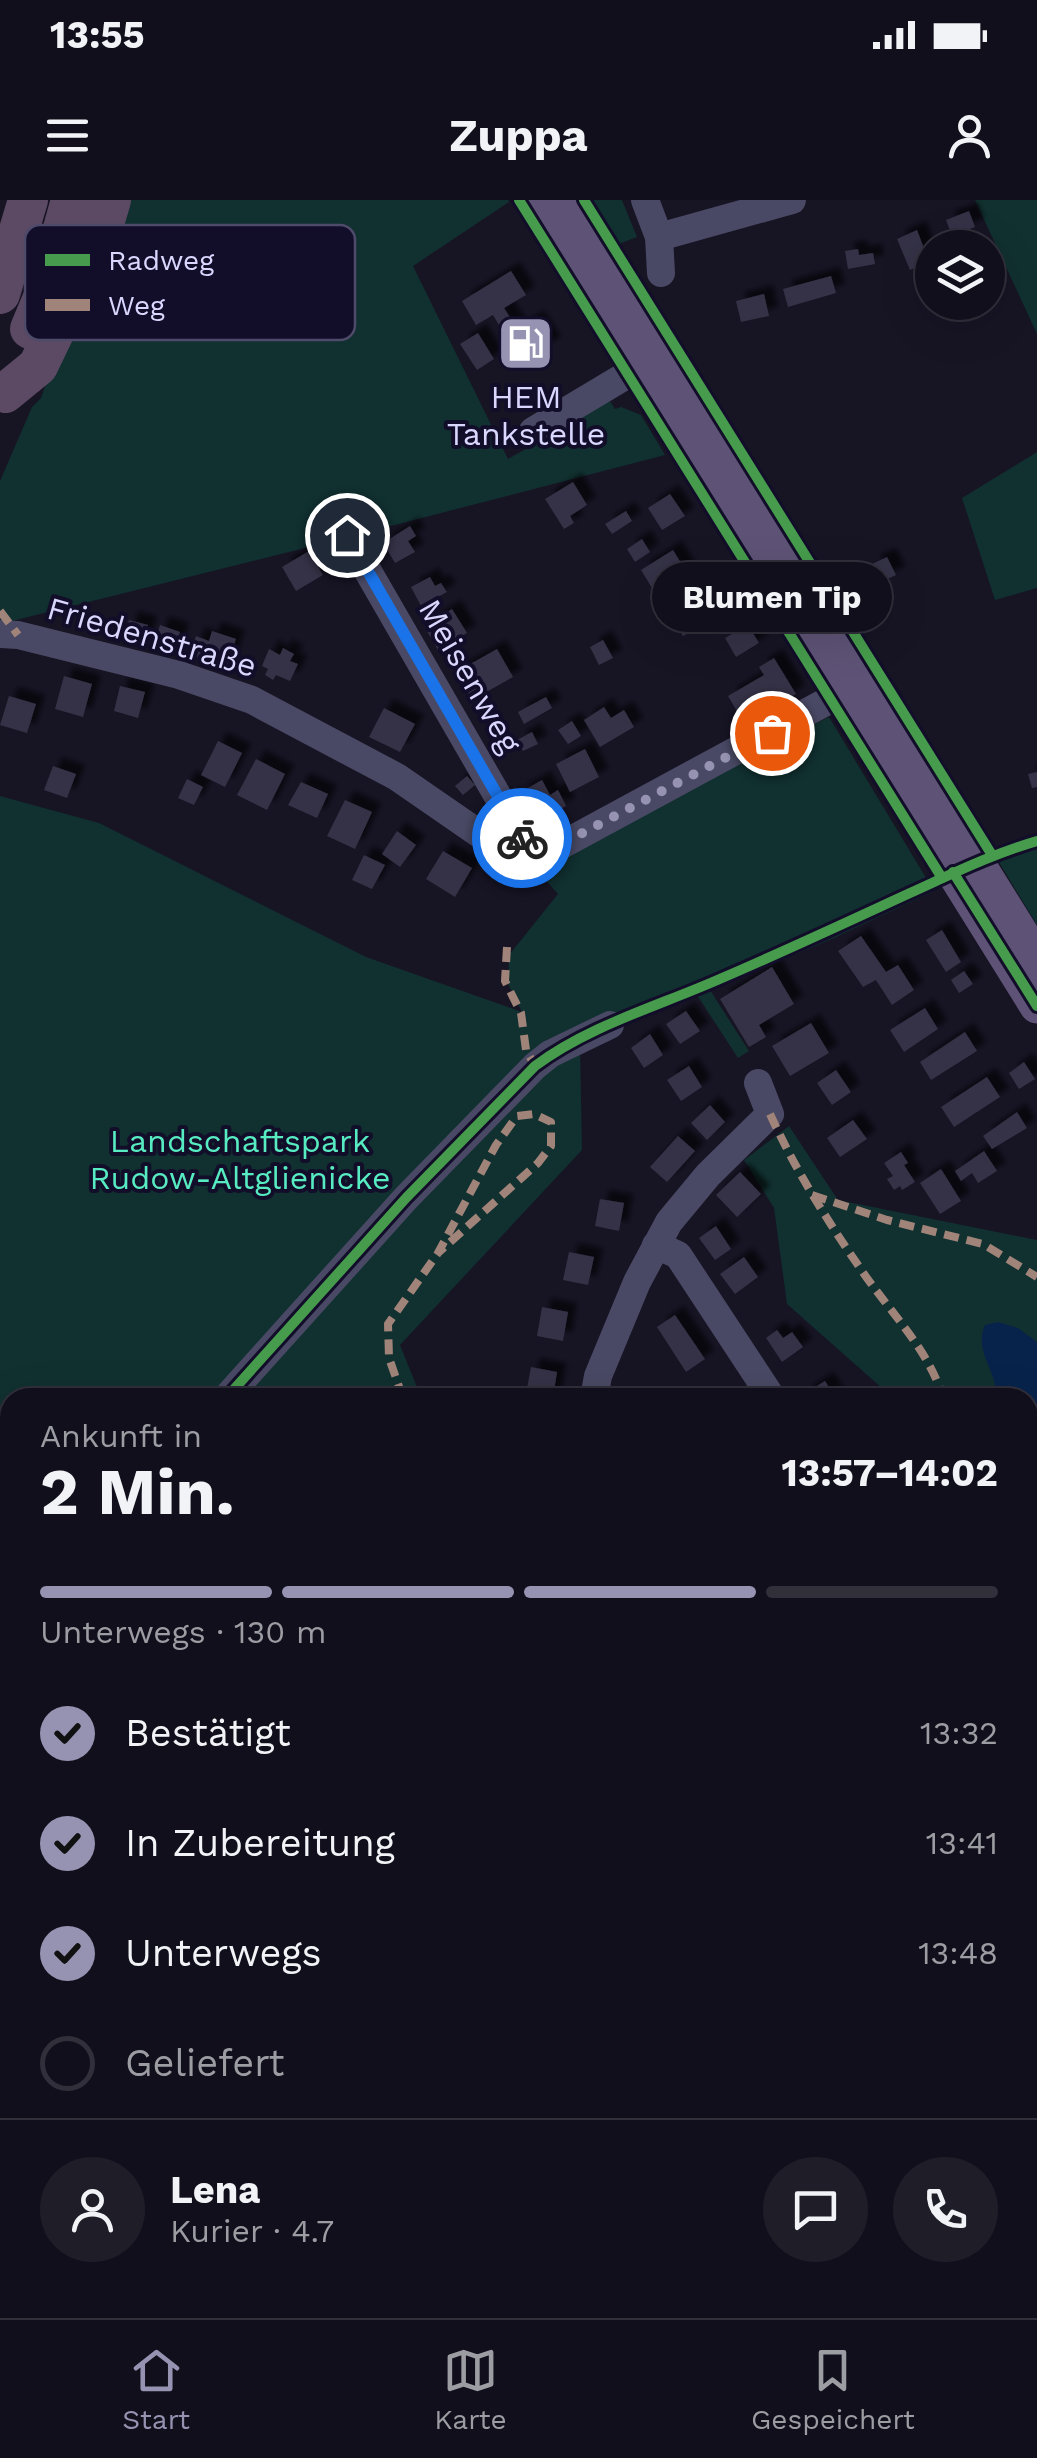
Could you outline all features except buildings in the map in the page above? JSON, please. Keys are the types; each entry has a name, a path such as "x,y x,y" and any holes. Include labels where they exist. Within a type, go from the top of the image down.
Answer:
{"highway":[{"path":"0,294 28,200"},
{"path":"64,225 71,200"},
{"path":"104,225 111,200"},
{"path":"2,398 26,340"},
{"path":"2,398 38,366 50,340"}],"main road":[{"path":"535,200 650,362 853,687 1037,1006"},
{"path":"564,200 650,362"},
{"path":"853,687 1037,958"}],"street":[{"path":"644,200 659,237 660,273"},
{"path":"659,237 792,200"},
{"path":"533,431 650,362"},
{"name":"Meisenweg","path":"347,535 530,852"},
{"name":"Friedenstraße","path":"0,634 18,634 179,675 252,700 398,777 481,835 530,852"},
{"path":"530,852 558,846 853,687"},
{"path":"235,1388 379,1227 535,1066 550,1054 610,1025"},
{"path":"596,1388 669,1222 708,1175 770,1114 758,1083"},
{"path":"656,1245 678,1254 765,1388"}],"green space":[{"path":"126,200 508,200 413,266 508,459 610,401 615,409 621,407 641,415 665,455 360,534 357,528 333,536 333,541 0,624 0,481 32,407 41,398 64,340 355,340 355,225 115,225"},
{"path":"590,200 622,200 637,237 616,245"},
{"path":"975,200 1037,200 1037,334 1005,265 1005,230 989,230"},
{"path":"1037,452 1037,588 995,600 962,498"},
{"name":"Landschaftspark Rudow-Altglienicke","path":"829,717 934,891 710,990 749,1051 738,1058 697,995 580,1045 582,1150 400,1345 417,1388 0,1388 0,796 99,823 366,957 522,1012 508,984 509,955 558,894 540,874 540,864 547,857"},
{"path":"1037,837 1037,925 994,854"},
{"path":"789,1126 838,1200 1037,1240 1037,1388 882,1388 787,1304 774,1208 744,1160"}],"water":[{"path":"998,1322 1018,1328 1037,1342 1037,1388 996,1388 982,1344 985,1325"}],"marked path":[{"path":"0,611 18,635"},
{"path":"507,947 505,981 521,1013 526,1050 535,1066"},
{"path":"534,1114 551,1122 551,1146 538,1163 438,1253 496,1145 517,1116 534,1114"},
{"path":"770,1114 823,1212 918,1346 940,1388"},
{"path":"812,1195 887,1220 983,1244 1037,1277"},
{"path":"400,1388 389,1358 388,1324 438,1253"}],"cycle path":[{"path":"519,200 942,878"},
{"path":"584,200 992,855"},
{"path":"235,1388 406,1198 535,1066 602,1028 746,968 972,865 1037,841"},
{"path":"953,872 1037,1006"}],"way so far":[{"path":"522,838 530,852 558,846 772,733"}],"place":[{"name":"HEM Tankstelle","path":"526,343"},
{"name":"Blumen Tip","path":"772,733"}],"route":[{"path":"347,535 522,838"}]}
